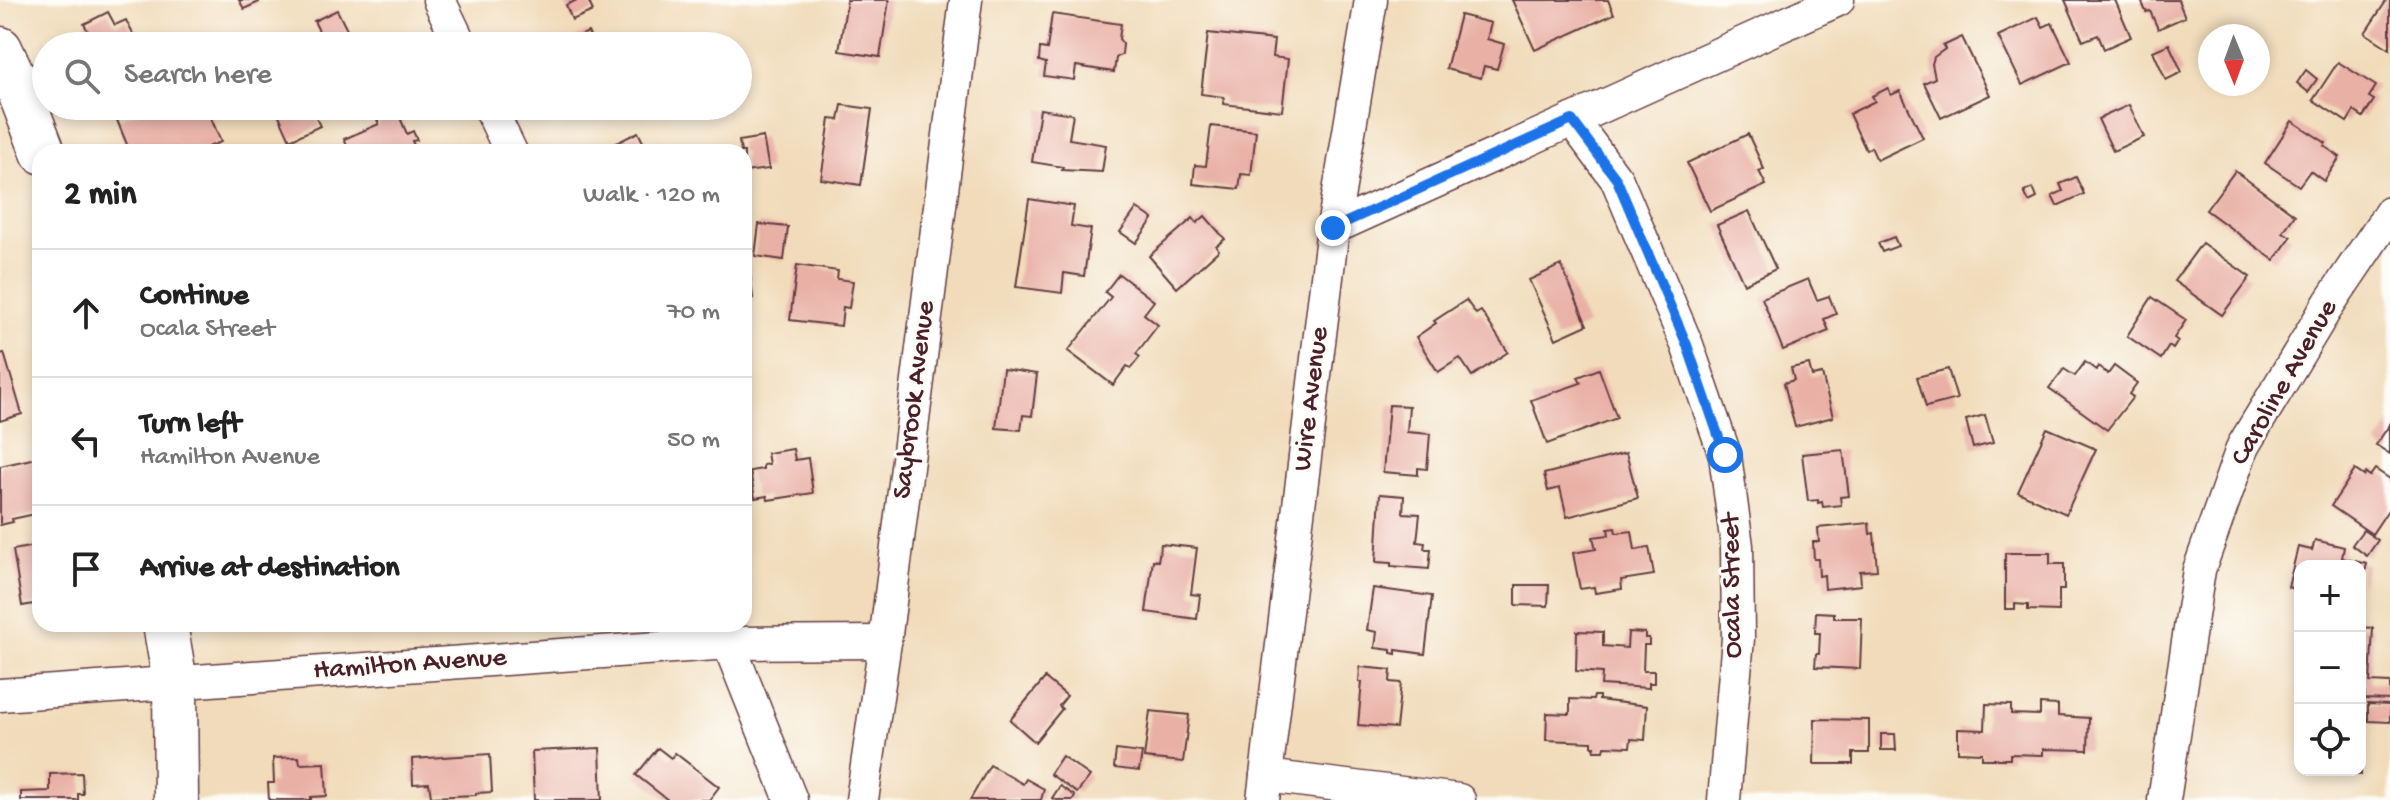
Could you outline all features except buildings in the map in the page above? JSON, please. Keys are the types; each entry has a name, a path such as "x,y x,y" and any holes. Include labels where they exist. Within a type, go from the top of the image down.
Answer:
{"street":[{"path":"439,0 454,32"},
{"name":"Saybrook Avenue","path":"862,800 885,642 966,0"},
{"name":"Wire Avenue","path":"1264,788 1333,228 1371,0"},
{"path":"1333,228 1838,0"},
{"path":"0,49 40,144"},
{"path":"496,120 507,144"},
{"name":"Ocala Street","path":"1572,120 1617,180 1687,345 1725,455 1737,546 1738,638 1724,800"},
{"name":"Caroline Avenue","path":"2164,800 2199,570 2243,446 2330,302 2390,213"},
{"path":"166,632 175,682 176,800"},
{"path":"724,633 791,800"},
{"name":"Hamilton Avenue","path":"0,695 724,633 885,642"},
{"path":"1264,788 1459,800"}],"route":[{"path":"1333,228 1572,120 1617,180 1687,345 1725,455"}]}
